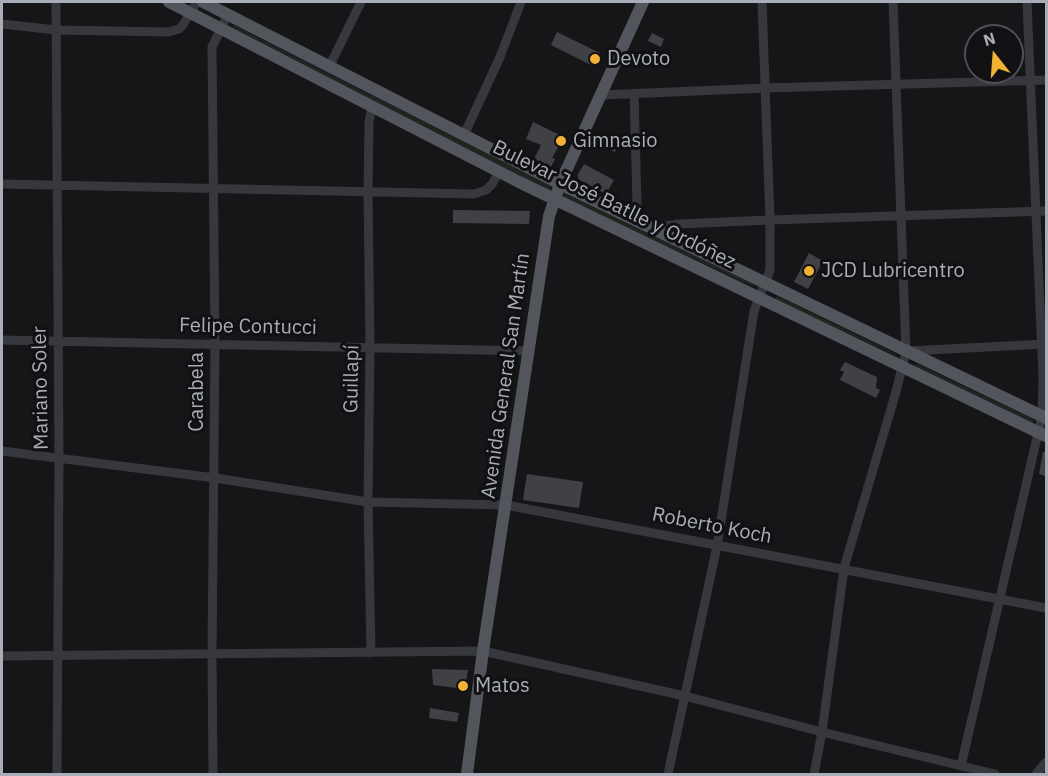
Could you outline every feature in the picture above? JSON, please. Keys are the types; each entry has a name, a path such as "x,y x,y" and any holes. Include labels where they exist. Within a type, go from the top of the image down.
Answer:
{"main road":[{"name":"Bulevar José Batlle y Ordóñez","path":"169,2 202,4 228,14 560,184 1044,417"},
{"name":"Avenida General San Martín","path":"467,774 483,651 549,216 560,184 643,2"},
{"name":"Bulevar José Batlle y Ordóñez","path":"202,4 220,28 499,172 1043,434"}],"street":[{"name":"Mariano Soler","path":"56,2 59,458 57,774"},
{"path":"330,65 361,2"},
{"path":"464,135 500,57 521,2"},
{"path":"668,774 717,546 754,311 770,270 762,2"},
{"path":"814,774 822,732 844,568 906,351 894,2"},
{"path":"961,766 998,599 1043,434 1044,344 1035,212 1027,2"},
{"path":"2,24 56,30 168,32 179,29 202,4"},
{"name":"Carabela","path":"213,774 215,344 212,46 228,14"},
{"path":"602,95 1047,80"},
{"path":"634,93 637,204 634,220"},
{"name":"Guillapí","path":"371,653 368,502 370,347 368,191 369,122 372,106"},
{"path":"2,184 474,194 486,190 499,172"},
{"path":"653,228 678,224 770,220 1047,211"},
{"name":"Felipe Contucci","path":"2,340 529,351"},
{"path":"906,351 1044,344"},
{"name":"Roberto Koch","path":"2,451 215,478 368,502 506,504 1047,608"},
{"path":"2,656 483,651 685,696 995,774"},
{"path":"1036,774 1047,762"}],"shaded area":[{"path":"233,25 550,186 551,189 548,190 233,28"},
{"path":"565,194 753,284 754,287 564,198"},
{"path":"777,296 896,354 897,356 775,300"},
{"path":"917,364 1033,419 1034,422 915,366"}],"building":[{"path":"557,32 600,53 593,66 551,45"},
{"path":"652,33 664,39 661,47 648,41"},
{"path":"533,122 564,137 552,158 555,159 551,167 534,159 541,145 526,139"},
{"path":"602,135 620,142 615,152 598,144"},
{"path":"584,164 614,180 606,194 578,179 578,174"},
{"path":"453,210 530,211 529,224 453,223"},
{"name":"JCD Lubricentro","path":"809,253 823,261 808,289 794,282"},
{"path":"845,362 877,377 876,388 880,390 876,398 840,380 844,372 840,370"},
{"path":"1043,452 1047,452 1047,477 1039,474"},
{"path":"527,474 583,482 579,508 523,500"},
{"path":"432,669 468,670 465,689 433,685"},
{"path":"430,708 459,713 457,722 429,718"}],"place":[{"name":"Devoto","path":"595,59"},
{"name":"Gimnasio","path":"561,141"},
{"name":"JCD Lubricentro","path":"809,271"},
{"name":"Matos","path":"463,686"}]}
